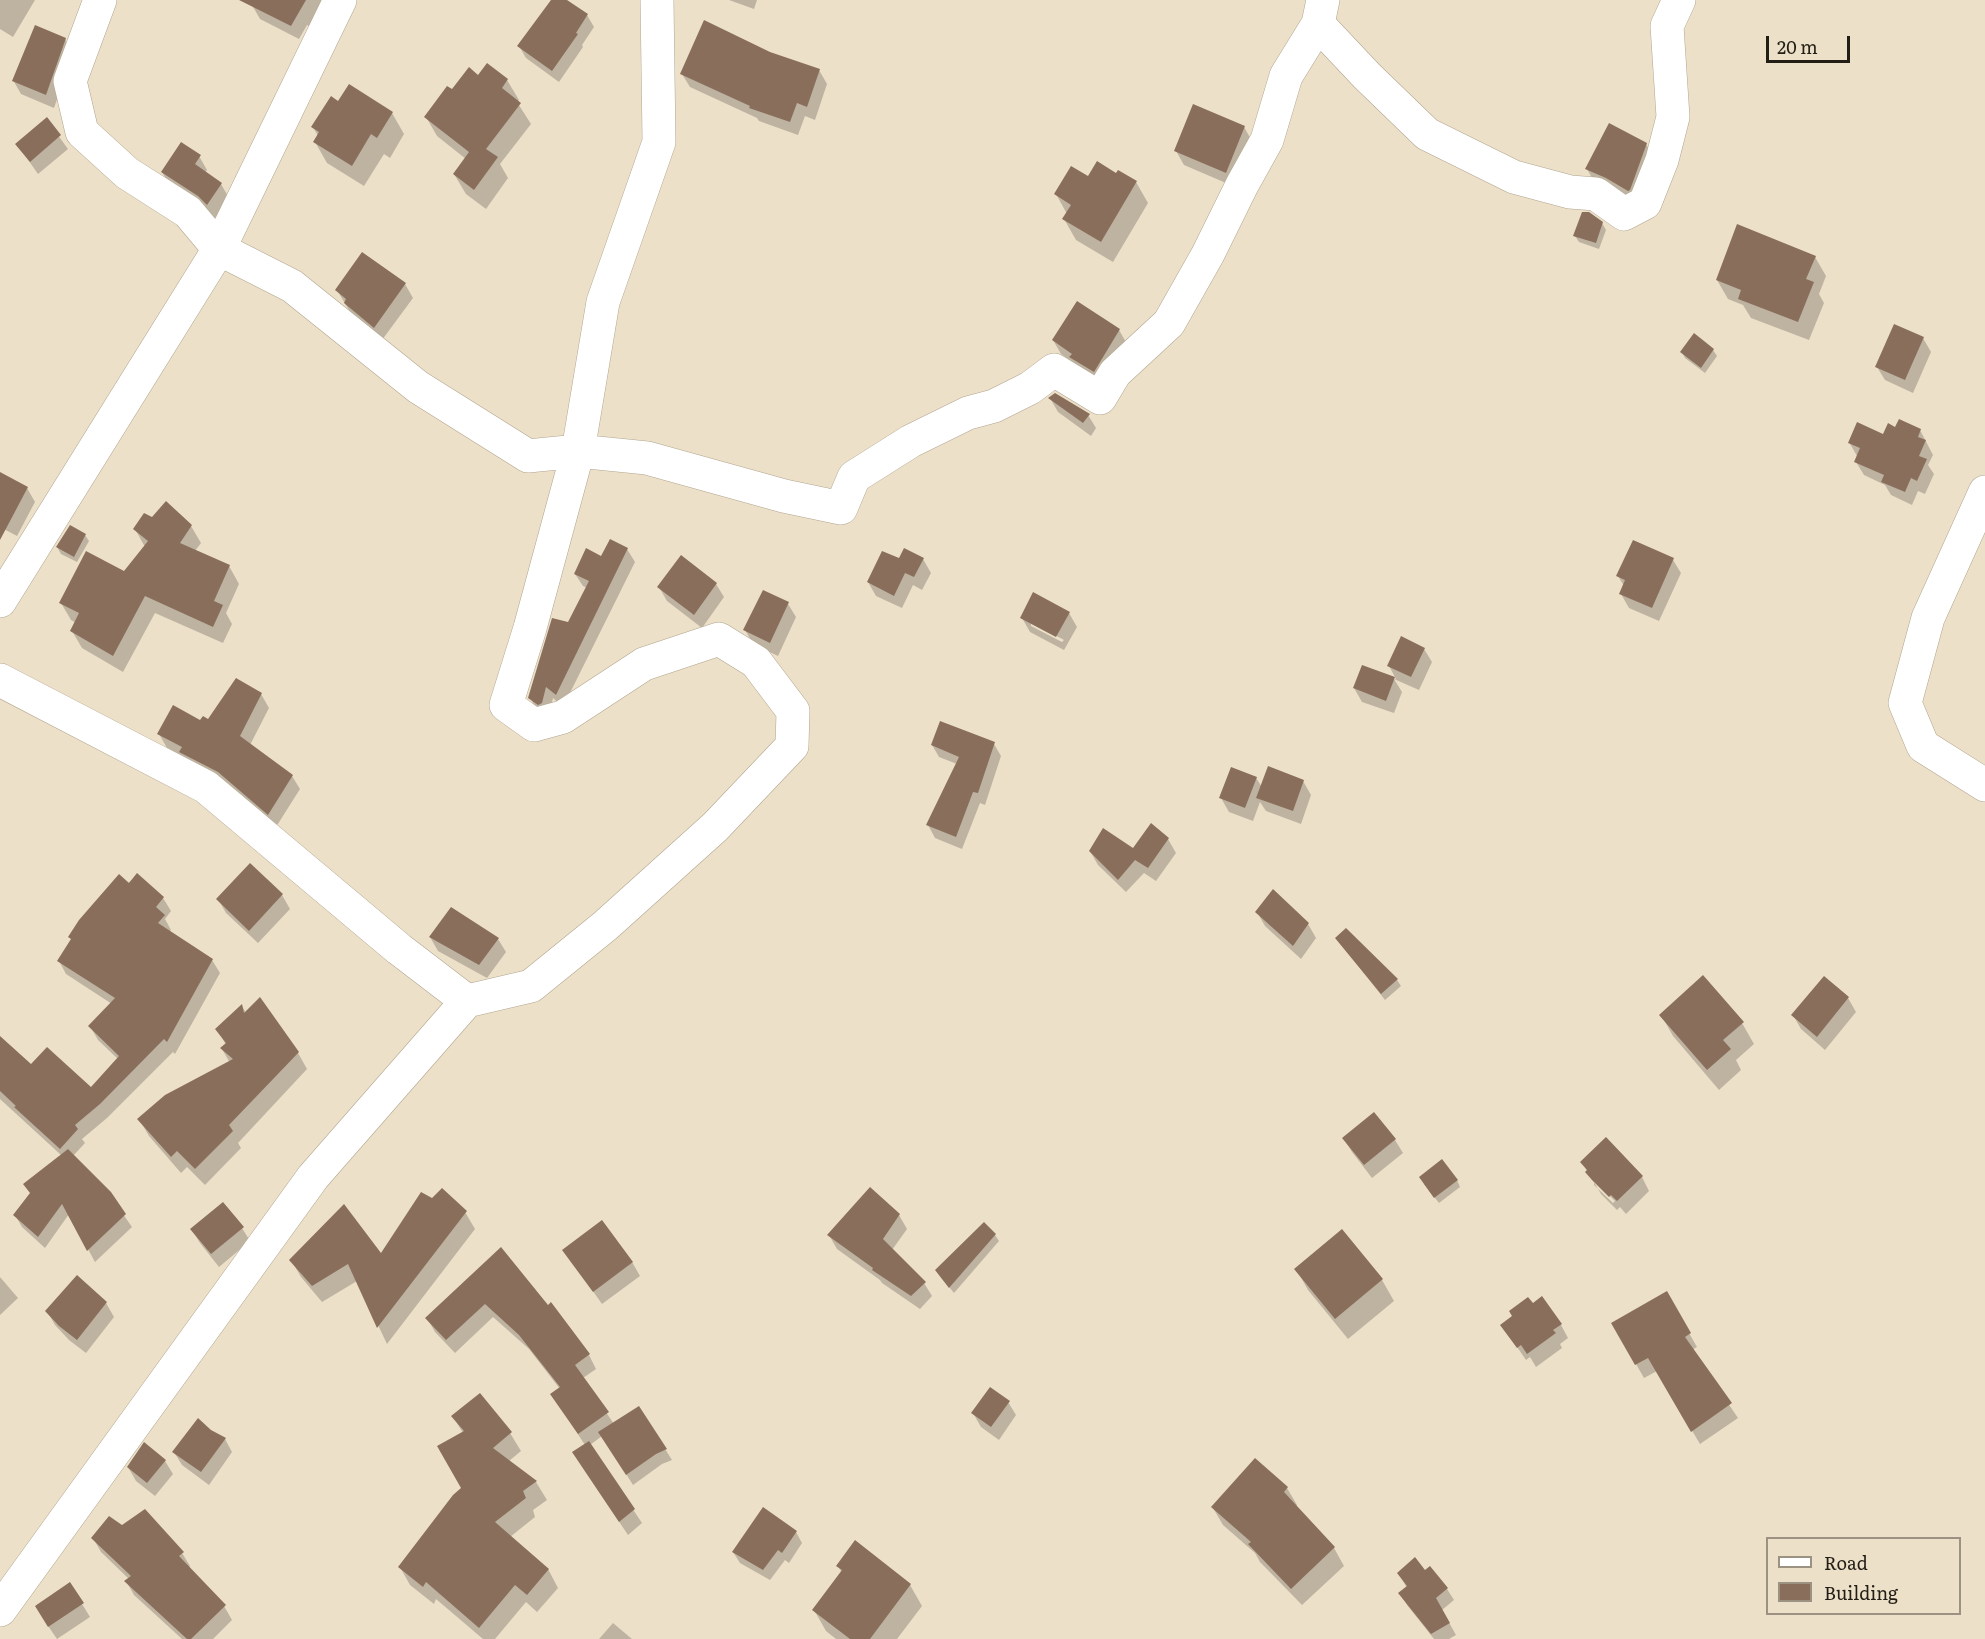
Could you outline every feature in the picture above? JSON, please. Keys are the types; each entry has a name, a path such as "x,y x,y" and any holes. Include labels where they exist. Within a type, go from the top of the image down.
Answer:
{"street":[{"path":"100,0 70,81 82,132 127,173 188,212 219,249 292,285 418,387 528,456 578,451 647,458 784,496 841,508 854,477 911,441 968,413 994,406 1030,388 1054,370 1100,398 1115,373 1169,323 1208,254 1267,140 1286,76 1321,12 1367,76 1427,134 1514,177 1570,192 1596,194 1624,214 1645,203 1662,160 1673,117 1667,26 1679,0"},
{"path":"0,601 219,249 340,0"},
{"path":"0,1610 313,1177 466,1001 531,986 605,926 715,827 792,746 793,711 756,662 719,639 644,664 563,717 534,725 506,705 530,628 578,451 603,302 659,142 657,0"},
{"path":"1985,492 1928,618 1905,703 1923,746 1985,785"},
{"path":"0,680 206,787 399,949 466,1001"}],"building":[{"path":"239,0 306,0 291,26"},
{"path":"551,0 567,0 588,14 576,33 578,34 552,71 517,46"},
{"path":"704,20 770,52 820,69 807,107 797,103 790,122 749,108 750,106 680,74"},
{"path":"35,25 66,38 46,95 12,81"},
{"path":"487,63 508,79 502,88 521,103 486,149 498,157 474,190 453,174 469,152 424,117 447,86 452,89 469,67 478,75"},
{"path":"349,84 393,112 377,138 371,134 352,166 313,142 319,132 311,127 331,96 338,101"},
{"path":"1193,104 1245,126 1226,173 1174,151"},
{"path":"47,117 61,135 30,162 15,144"},
{"path":"1609,123 1647,143 1628,191 1585,169"},
{"path":"181,142 201,155 195,164 222,183 207,205 198,196 161,172"},
{"path":"1097,161 1116,173 1118,170 1137,181 1101,242 1062,219 1071,205 1054,194 1071,166 1088,176"},
{"path":"1582,212 1589,212 1603,222 1596,243 1573,236"},
{"path":"1737,224 1816,256 1806,279 1814,282 1798,322 1738,299 1741,290 1716,280"},
{"path":"362,252 406,283 374,328 344,303 346,299 335,290"},
{"path":"1077,301 1120,329 1094,372 1069,357 1072,354 1052,340"},
{"path":"1894,324 1924,337 1905,380 1875,367"},
{"path":"1694,333 1714,349 1701,368 1680,352"},
{"path":"1055,393 1090,414 1083,423 1048,398"},
{"path":"1899,419 1921,429 1918,437 1926,440 1919,456 1927,459 1917,481 1911,478 1905,492 1881,482 1884,475 1854,462 1860,448 1848,443 1857,422 1883,434 1888,423 1895,427"},
{"path":"0,472 28,487 0,540"},
{"path":"166,501 192,525 180,543 230,565 214,601 223,605 213,627 145,596 113,656 70,631 79,613 59,603 86,551 124,571 148,541 133,529 144,513 152,517"},
{"path":"70,525 86,534 74,557 56,547"},
{"path":"610,539 628,548 556,695 546,687 542,703 538,705 528,698 552,618 568,622 589,581 574,574 586,548 601,556"},
{"path":"1633,540 1674,558 1652,608 1619,594 1625,580 1616,576"},
{"path":"904,548 924,558 914,577 905,573 894,596 867,582 882,551 899,558"},
{"path":"681,555 717,583 694,615 657,587"},
{"path":"763,590 789,602 770,643 743,630"},
{"path":"1033,592 1070,612 1056,637 1020,618"},
{"path":"1401,636 1425,648 1411,677 1387,666"},
{"path":"1362,665 1395,677 1386,701 1353,688"},
{"path":"236,678 262,693 240,736 293,775 268,815 218,772 179,752 182,747 157,734 173,705 200,720 203,716 208,719"},
{"path":"940,721 995,742 978,793 973,792 956,837 926,825 959,757 931,745"},
{"path":"1268,766 1304,780 1293,811 1256,798"},
{"path":"1231,767 1257,777 1245,808 1219,798"},
{"path":"1151,823 1169,838 1148,868 1135,860 1118,880 1089,851 1103,828 1133,848"},
{"path":"250,863 283,894 249,931 216,899"},
{"path":"137,873 164,897 156,907 165,915 158,923 213,959 167,1042 164,1039 100,1104 75,1125 78,1129 60,1149 0,1091 0,1036 31,1064 47,1047 91,1087 119,1056 88,1026 115,998 57,961 71,939 68,937 79,920 119,874 129,883"},
{"path":"1273,889 1309,923 1293,946 1255,912"},
{"path":"451,907 499,938 479,965 429,937"},
{"path":"1346,928 1398,979 1381,994 1335,938"},
{"path":"1703,975 1744,1022 1723,1040 1731,1049 1707,1070 1659,1015"},
{"path":"1824,976 1849,997 1817,1037 1791,1015"},
{"path":"260,997 299,1052 229,1125 233,1131 195,1169 177,1151 171,1157 137,1119 165,1095 233,1059 220,1048 226,1043 215,1029 242,1004 244,1013"},
{"path":"1374,1112 1396,1139 1364,1165 1342,1138"},
{"path":"1606,1137 1643,1176 1617,1201 1611,1195 1609,1197 1592,1180 1580,1162"},
{"path":"68,1149 111,1192 126,1214 87,1251 62,1204 38,1237 13,1215 30,1193 23,1184"},
{"path":"1442,1159 1458,1180 1434,1198 1419,1177"},
{"path":"870,1187 900,1214 883,1239 926,1282 911,1296 872,1270 873,1268 827,1235"},
{"path":"442,1188 467,1211 377,1328 348,1264 312,1286 289,1260 344,1204 381,1253 421,1192 432,1198"},
{"path":"223,1202 244,1227 211,1254 190,1229"},
{"path":"602,1220 633,1262 593,1292 562,1250"},
{"path":"984,1222 996,1234 949,1288 935,1270"},
{"path":"1342,1229 1383,1279 1335,1319 1294,1269"},
{"path":"501,1247 548,1305 551,1302 590,1354 575,1365 609,1412 578,1434 550,1394 560,1387 519,1335 485,1304 446,1340 425,1318"},
{"path":"77,1275 107,1302 77,1340 45,1311"},
{"path":"1667,1291 1691,1333 1685,1337 1732,1403 1691,1432 1648,1358 1635,1365 1611,1323"},
{"path":"1542,1296 1562,1324 1553,1330 1556,1333 1527,1354 1521,1345 1517,1348 1500,1325 1512,1316 1509,1311 1528,1297 1533,1303"},
{"path":"990,1387 1010,1401 991,1427 971,1413"},
{"path":"480,1393 512,1432 493,1448 537,1481 523,1491 526,1498 495,1522 549,1569 527,1595 515,1585 479,1628 426,1582 423,1587 398,1567 453,1495 461,1488 437,1446 464,1431 451,1416"},
{"path":"639,1406 667,1449 626,1475 598,1432"},
{"path":"198,1418 211,1430 226,1438 201,1472 172,1452"},
{"path":"589,1441 635,1509 619,1522 572,1452"},
{"path":"144,1442 166,1460 147,1483 127,1467"},
{"path":"1255,1458 1288,1487 1284,1492 1335,1547 1291,1589 1248,1544 1251,1542 1211,1507"},
{"path":"763,1507 797,1531 782,1553 778,1550 763,1570 732,1552"},
{"path":"145,1509 184,1552 179,1556 226,1605 191,1639 187,1639 124,1581 131,1576 91,1538 109,1516 122,1525"},
{"path":"855,1540 911,1584 870,1639 850,1639 812,1610 842,1570 836,1566"},
{"path":"1415,1557 1425,1570 1430,1566 1448,1588 1436,1598 1450,1623 1431,1634 1398,1593 1407,1586 1397,1573"},
{"path":"70,1582 84,1603 48,1627 35,1606"}]}
